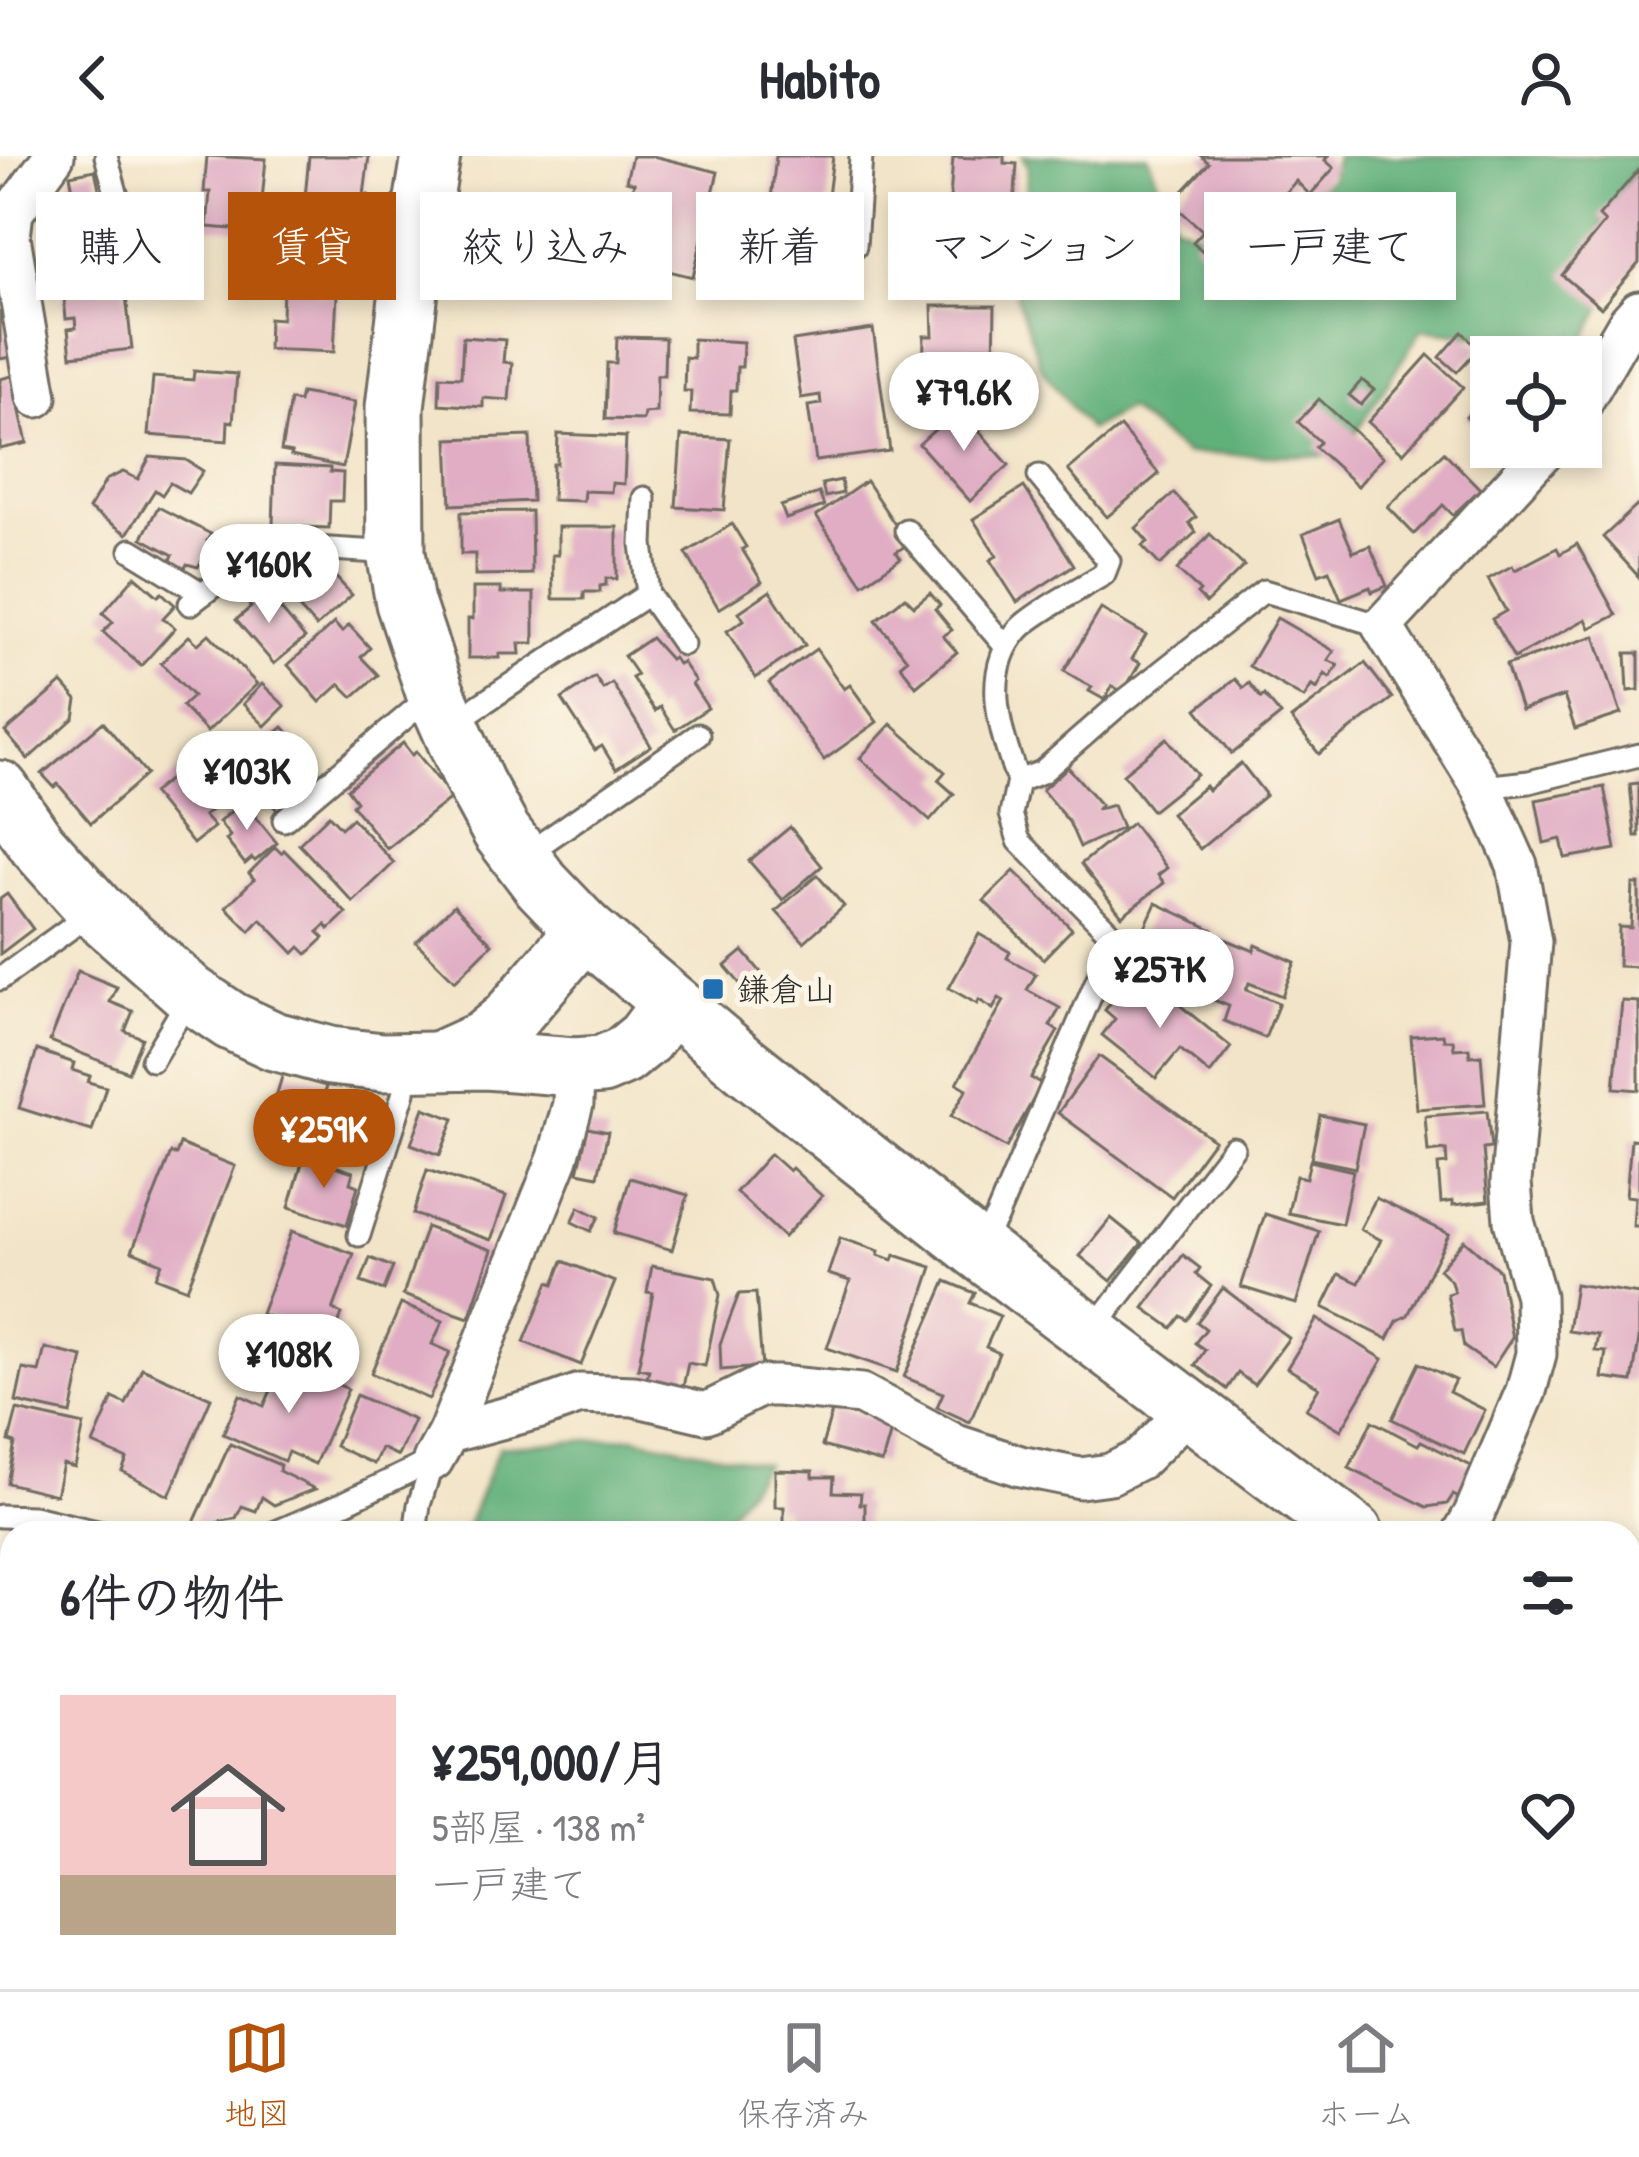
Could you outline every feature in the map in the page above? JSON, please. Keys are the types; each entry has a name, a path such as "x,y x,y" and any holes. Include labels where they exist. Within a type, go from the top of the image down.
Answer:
{"street":[{"path":"37,397 6,210 54,156"},
{"path":"430,156 395,407 396,553 405,603 442,709 475,783 520,859 585,930 671,1003 976,1248 1333,1521"},
{"path":"1602,368 1639,311"},
{"path":"1470,1521 1526,1390 1536,1354 1535,1296 1514,1221 1511,1182 1531,942 1517,865 1482,787 1382,626 1529,468"},
{"path":"0,790 37,844 96,910 191,994 231,1021 274,1041 330,1056 602,1065 645,1038 671,1003"},
{"path":"423,1062 484,1040 508,1020 585,930"},
{"path":"441,1446 558,1158 573,1104 574,1067"},
{"path":"441,1446 580,1394 634,1396 706,1413 761,1386 861,1394 956,1445 1020,1466 1080,1478 1110,1474 1140,1459 1190,1410"}],"lane":[{"path":"106,156 116,192"},
{"path":"859,192 861,156"},
{"path":"976,1248 996,1218 1115,938 1019,841 1011,814 1018,781 1000,731 996,695 1006,647 1019,627 1104,574 1108,561 1039,476"},
{"path":"644,498 642,544 648,594 683,644"},
{"path":"906,530 1006,647"},
{"path":"130,550 197,599 266,545 396,553"},
{"path":"1018,781 1042,772 1264,591 1382,626"},
{"path":"284,820 442,709 648,594"},
{"path":"520,859 698,735"},
{"path":"1482,787 1529,782 1639,755"},
{"path":"0,979 96,910"},
{"path":"152,1060 191,994"},
{"path":"359,1235 404,1092 423,1062"},
{"path":"1090,1334 1233,1148"},
{"path":"302,1521 342,1504 441,1446"},
{"path":"417,1521 441,1446"},
{"path":"0,1516 50,1521"}],"green space":[{"path":"1022,156 1148,156 1162,192 1026,192 1028,166"},
{"path":"1336,156 1639,156 1571,275 1601,308 1587,336 1481,336 1422,329 1341,456 1185,454 1127,409 1089,430 1041,367 1018,300 1180,300 1180,225 1204,235 1204,300 1456,300 1456,192 1314,192 1331,179"},
{"path":"633,1437 765,1464 723,1521 469,1521 499,1447"}],"building":[{"path":"207,156 266,159 263,192 228,192 228,229 207,227 210,192 204,192"},
{"path":"309,156 369,156 364,192 306,192"},
{"path":"632,156 653,156 718,172 713,192 696,192 693,277 672,272 672,192 632,192 634,183 626,181"},
{"path":"776,156 833,156 829,192 772,192"},
{"path":"1004,156 1004,163 1017,164 1015,192 950,192 953,157"},
{"path":"1201,156 1328,156 1325,160 1334,168 1313,192 1296,181 1286,192 1204,192 1204,253 1193,242 1203,231 1180,210 1180,194 1209,163"},
{"path":"1639,169 1639,263 1601,308 1562,275 1605,222 1599,216"},
{"path":"95,170 100,192 73,192 70,175"},
{"path":"64,300 127,300 132,349 71,356 68,329 76,328 75,318 66,319"},
{"path":"283,300 337,300 334,352 268,349 269,318 282,319"},
{"path":"932,306 995,306 994,362 1002,362 1002,388 923,387 924,336 933,336"},
{"path":"0,312 11,357 0,359"},
{"path":"873,329 890,451 816,461 808,406 821,404 820,395 801,398 793,341"},
{"path":"1462,332 1470,340 1470,358 1457,372 1440,357"},
{"path":"463,337 505,340 503,362 512,363 509,400 483,398 483,407 439,404 440,376 461,377"},
{"path":"617,337 665,338 656,412 644,413 643,420 605,419 607,363 616,363"},
{"path":"693,339 743,342 730,414 690,413 691,391 684,391 685,357 693,358"},
{"path":"1428,355 1463,387 1403,453 1368,422"},
{"path":"194,371 237,374 227,441 148,435 153,377 193,380"},
{"path":"12,376 27,443 0,449 0,379"},
{"path":"1362,380 1374,390 1361,405 1349,395"},
{"path":"301,393 355,402 343,467 281,451 290,400 299,402"},
{"path":"1319,399 1383,457 1358,486 1315,447 1320,442 1298,422"},
{"path":"959,408 1009,465 970,501 919,444"},
{"path":"1120,427 1159,474 1107,517 1068,470"},
{"path":"558,434 626,437 624,484 612,483 611,492 584,491 583,501 552,500"},
{"path":"530,436 532,501 451,505 448,439"},
{"path":"681,436 730,439 724,510 676,507"},
{"path":"1444,452 1480,489 1453,515 1443,505 1414,534 1388,507"},
{"path":"150,457 186,460 203,471 188,493 170,483 162,495 155,490 127,534 89,509 106,480 123,472 138,479"},
{"path":"275,465 343,473 342,501 330,501 329,528 273,526"},
{"path":"841,480 843,493 825,497 822,484"},
{"path":"866,481 908,544 896,552 901,558 863,584 816,516"},
{"path":"1024,487 1074,565 1017,602 990,560 997,556 973,519"},
{"path":"819,493 824,506 786,519 781,506"},
{"path":"1174,493 1196,517 1189,523 1196,532 1160,565 1142,546 1148,542 1136,528"},
{"path":"1639,504 1639,577 1603,537"},
{"path":"158,507 211,534 207,541 212,544 198,567 187,564 184,570 170,562 173,555 142,538"},
{"path":"531,511 532,574 475,575 475,554 461,554 461,512"},
{"path":"1339,519 1353,552 1370,546 1387,586 1372,592 1370,587 1341,599 1329,570 1319,574 1303,534"},
{"path":"732,524 762,582 719,609 686,553"},
{"path":"558,527 617,527 617,579 606,578 600,592 584,592 584,599 553,599 552,555 558,555"},
{"path":"1210,534 1244,566 1206,603 1177,570"},
{"path":"1577,544 1616,615 1590,628 1586,619 1514,658 1492,619 1506,611 1488,579"},
{"path":"291,565 308,584 323,571 326,576 331,572 352,595 316,627 274,580"},
{"path":"135,576 175,605 163,618 175,628 141,666 103,632 113,622 103,613"},
{"path":"260,585 305,638 274,664 236,620 251,607 244,599"},
{"path":"473,588 534,593 534,643 519,643 520,654 468,658"},
{"path":"770,591 805,645 756,678 727,631 744,620 739,612"},
{"path":"930,593 940,605 935,609 952,630 943,636 957,652 916,686 900,665 907,659 876,620 905,597 914,606"},
{"path":"1101,609 1146,635 1132,659 1140,663 1123,692 1112,686 1105,700 1064,671"},
{"path":"1277,618 1334,651 1328,660 1338,665 1330,678 1325,674 1317,689 1312,685 1304,698 1249,666"},
{"path":"334,623 342,632 349,625 370,648 361,657 378,675 353,697 340,684 320,702 288,665"},
{"path":"209,634 257,684 207,732 182,706 193,696 161,663 189,636 198,644"},
{"path":"1595,636 1621,714 1575,729 1564,696 1521,710 1506,665"},
{"path":"651,638 670,659 682,662 708,708 675,730 632,678 637,675 624,656"},
{"path":"816,649 844,689 850,685 877,722 824,760 769,683"},
{"path":"1626,653 1639,653 1639,690 1628,691"},
{"path":"1365,663 1392,698 1319,754 1291,719"},
{"path":"595,677 603,689 612,683 651,746 616,769 602,746 595,750 562,699"},
{"path":"1235,679 1243,688 1249,683 1281,715 1232,754 1197,709"},
{"path":"62,683 77,700 74,718 28,759 5,732"},
{"path":"262,684 285,706 265,726 243,704"},
{"path":"103,722 147,774 91,823 58,784 54,787 42,774"},
{"path":"891,724 945,772 938,780 954,794 930,821 860,758"},
{"path":"283,727 304,751 299,755 310,767 291,783 298,792 277,810 238,765"},
{"path":"1167,738 1197,775 1152,811 1123,774"},
{"path":"403,743 452,797 387,849 352,805 356,801 347,789"},
{"path":"215,750 232,782 213,798 218,804 204,816 214,827 193,844 152,793 205,751 209,755"},
{"path":"1241,763 1266,795 1200,849 1171,814"},
{"path":"1068,767 1101,805 1096,810 1113,805 1122,828 1080,847 1069,822 1042,790"},
{"path":"1639,783 1639,836 1635,836 1630,784"},
{"path":"1604,787 1616,849 1565,858 1561,839 1544,843 1536,800"},
{"path":"247,798 257,811 253,814 277,843 245,864 219,822"},
{"path":"329,815 341,828 352,818 394,863 353,902 299,844"},
{"path":"1132,823 1167,868 1158,875 1164,883 1122,916 1081,864"},
{"path":"790,827 822,866 783,900 749,861"},
{"path":"275,847 281,853 284,850 346,913 329,929 326,925 318,932 324,938 307,954 300,947 294,953 261,919 250,931 226,907 254,879 249,873"},
{"path":"1014,871 1072,929 1043,959 984,901"},
{"path":"817,875 844,906 804,942 776,911"},
{"path":"1633,884 1639,884 1639,967 1618,966 1619,927 1631,928"},
{"path":"7,894 33,929 0,954 0,899"},
{"path":"1156,903 1213,930 1194,972 1137,945"},
{"path":"454,905 492,944 455,981 416,942"},
{"path":"979,934 1036,974 1027,990 1060,1008 1050,1026 1058,1031 1031,1078 1042,1084 1006,1148 951,1116 967,1089 957,1083 1004,1001 999,998 993,1009 949,988"},
{"path":"1218,936 1254,951 1256,945 1295,962 1282,996 1249,983 1246,990 1279,1003 1265,1038 1224,1021 1229,1006 1196,993"},
{"path":"743,951 765,977 747,992 725,966"},
{"path":"78,971 117,987 110,1002 133,1011 125,1031 142,1038 128,1072 50,1041"},
{"path":"1133,975 1165,1002 1170,997 1231,1047 1210,1074 1180,1049 1156,1078 1102,1035 1115,1019 1105,1010"},
{"path":"1622,1001 1639,1002 1639,1090 1614,1088"},
{"path":"1443,1034 1444,1040 1453,1040 1454,1049 1469,1048 1470,1056 1481,1055 1485,1104 1417,1109 1411,1036"},
{"path":"37,1050 74,1063 72,1070 90,1076 88,1082 106,1087 92,1131 19,1108"},
{"path":"1099,1056 1214,1140 1172,1197 1058,1113"},
{"path":"284,1070 327,1083 318,1113 275,1100"},
{"path":"424,1108 454,1119 440,1155 411,1144"},
{"path":"1487,1111 1491,1148 1483,1149 1488,1201 1441,1203 1438,1165 1447,1164 1446,1150 1428,1152 1425,1116"},
{"path":"1320,1115 1364,1124 1355,1168 1311,1159"},
{"path":"588,1128 608,1132 598,1176 578,1172"},
{"path":"1631,1139 1639,1140 1639,1226 1633,1226 1635,1197 1626,1196"},
{"path":"180,1144 235,1166 187,1289 156,1277 162,1263 132,1251 171,1153 176,1155"},
{"path":"770,1154 822,1196 784,1237 736,1192"},
{"path":"304,1156 353,1172 350,1183 358,1186 347,1225 289,1207"},
{"path":"1310,1161 1353,1171 1342,1224 1288,1213 1296,1176 1306,1178"},
{"path":"427,1170 506,1196 491,1240 413,1214"},
{"path":"630,1178 688,1195 672,1250 614,1233"},
{"path":"1376,1198 1449,1234 1408,1315 1397,1321 1388,1339 1323,1307 1339,1274 1359,1283 1381,1240 1360,1229"},
{"path":"579,1207 599,1217 591,1231 572,1222"},
{"path":"1265,1214 1319,1231 1296,1304 1241,1287"},
{"path":"1111,1218 1142,1243 1111,1281 1080,1256"},
{"path":"426,1227 492,1250 469,1318 403,1295"},
{"path":"292,1231 354,1254 333,1310 342,1314 332,1342 261,1314"},
{"path":"840,1238 893,1260 895,1255 932,1267 897,1372 827,1348 850,1281 828,1274"},
{"path":"1464,1240 1499,1270 1512,1338 1493,1367 1464,1347 1461,1331 1455,1331 1447,1294 1454,1292 1439,1269"},
{"path":"1183,1255 1200,1268 1196,1274 1211,1286 1187,1320 1181,1316 1172,1328 1144,1308"},
{"path":"370,1258 393,1267 384,1290 361,1282"},
{"path":"563,1261 615,1282 581,1365 524,1342"},
{"path":"652,1266 715,1278 720,1295 705,1366 688,1363 683,1387 647,1379 649,1370 638,1368 653,1293 647,1292"},
{"path":"946,1281 975,1293 970,1303 1000,1316 986,1347 999,1353 970,1422 937,1407 943,1393 904,1377"},
{"path":"1575,1284 1639,1294 1639,1340 1632,1382 1602,1378 1606,1352 1595,1351 1598,1335 1568,1331"},
{"path":"1223,1288 1289,1338 1254,1385 1238,1373 1227,1389 1195,1365 1205,1350 1195,1343 1206,1329 1197,1322"},
{"path":"756,1293 762,1367 721,1370 720,1344 739,1294"},
{"path":"401,1304 443,1321 432,1344 450,1352 429,1399 371,1373"},
{"path":"1317,1319 1383,1359 1341,1430 1306,1409 1319,1387 1287,1368"},
{"path":"45,1348 83,1357 71,1414 16,1402 23,1369 39,1372"},
{"path":"284,1361 348,1389 315,1464 288,1452 284,1461 223,1434 240,1395 264,1406"},
{"path":"1419,1363 1455,1380 1449,1392 1485,1410 1464,1454 1392,1419"},
{"path":"142,1368 211,1398 169,1496 122,1471 127,1459 93,1444 113,1398 126,1404"},
{"path":"356,1395 414,1420 398,1456 381,1448 374,1464 335,1446"},
{"path":"833,1407 893,1424 882,1463 822,1446"},
{"path":"17,1410 84,1425 75,1467 63,1464 56,1495 7,1483 15,1443 9,1441"},
{"path":"1372,1421 1475,1468 1459,1498 1453,1495 1447,1504 1427,1507 1349,1468"},
{"path":"230,1444 280,1465 279,1471 315,1489 274,1505 262,1497 256,1511 242,1506 236,1518 195,1521"},
{"path":"775,1470 813,1471 813,1477 834,1477 833,1492 861,1493 865,1521 784,1521 784,1507 775,1507"}],"place":[{"name":"鎌倉山","path":"713,989"}]}
